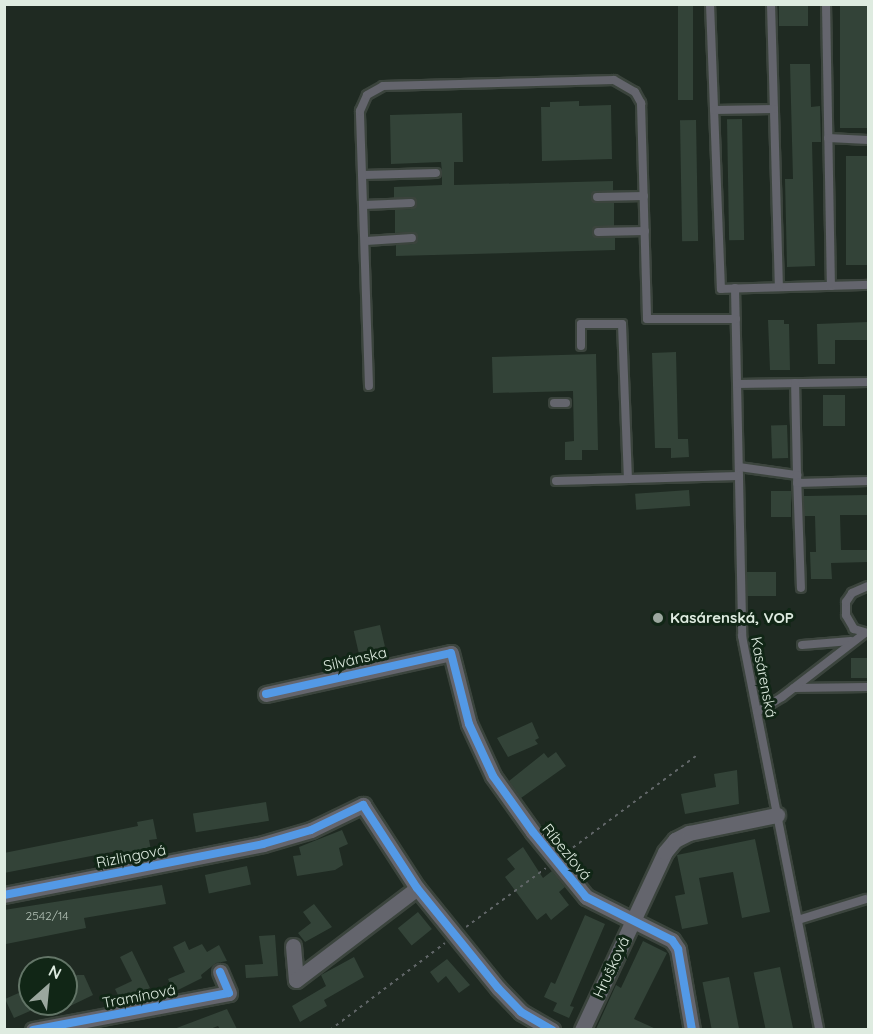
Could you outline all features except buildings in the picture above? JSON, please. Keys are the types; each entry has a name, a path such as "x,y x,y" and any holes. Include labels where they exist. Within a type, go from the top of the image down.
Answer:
{"street":[{"name":"Silvánska","path":"266,694 451,653"},
{"name":"Ríbezľová","path":"451,653 469,724 493,776 556,860 586,897 672,940 678,949 692,1029"},
{"name":"Rizlingová","path":"4,895 263,844 311,830 363,805 417,888"},
{"name":"Hrušková","path":"582,1029 665,852 675,840 689,832 777,815"},
{"path":"293,946 296,980 417,888 521,1012 552,1029"},
{"name":"Tramínová","path":"33,1029 229,993 220,972"}],"lane":[{"path":"710,4 721,289 868,285"},
{"path":"771,4 779,287"},
{"path":"826,4 831,286"},
{"path":"369,386 360,111 366,95 383,86 614,80 635,92 641,104 647,319 736,319"},
{"path":"714,110 774,109"},
{"path":"828,138 868,140"},
{"path":"363,175 436,173"},
{"path":"597,197 644,196"},
{"path":"364,205 411,203"},
{"path":"598,232 645,231"},
{"path":"366,241 412,238"},
{"name":"Kasárenská","path":"735,288 742,636 819,1029"},
{"path":"581,346 581,324 622,324 628,479"},
{"path":"737,384 868,382"},
{"path":"795,383 801,588"},
{"path":"554,404 566,403"},
{"path":"738,467 797,479 868,481"},
{"path":"556,481 739,476"},
{"path":"757,712 794,688 853,641 867,633 848,621 846,602 861,586 868,586"},
{"path":"802,645 853,641"},
{"path":"794,688 868,687"},
{"path":"798,920 866,899"}],"path":[{"path":"330,1029 697,755"}],"cycle path":[{"path":"266,694 451,653 469,724 493,776 533,832 586,897 672,940 678,949 692,1030"},
{"path":"4,895 263,844 311,830 363,805 417,888 498,988 521,1012 552,1030"},
{"path":"33,1030 229,993 220,972"}],"place":[{"name":"Kasárenská, VOP","path":"658,618"}]}
